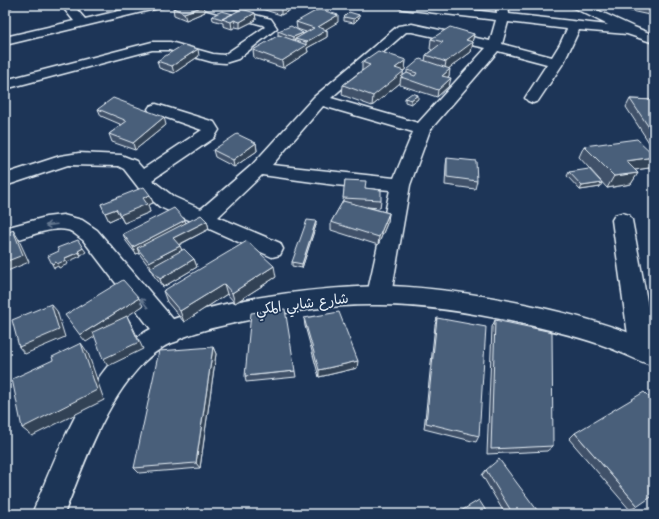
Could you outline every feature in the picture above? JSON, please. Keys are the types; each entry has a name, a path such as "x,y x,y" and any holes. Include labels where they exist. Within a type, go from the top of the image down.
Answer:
{"street":[{"path":"67,5 82,23"},
{"path":"5,41 159,5"},
{"path":"5,85 152,46 170,46 216,59 226,59 233,56 271,28 270,24 267,22 201,5"},
{"path":"403,5 503,12 574,26 629,30"},
{"path":"576,5 629,30 654,39"},
{"path":"380,295 401,185 422,129 495,46 503,12"},
{"path":"533,98 557,62 570,39 574,26"},
{"path":"203,219 258,169 320,100 402,29 412,28 495,46 557,62"},
{"path":"320,100 422,129"},
{"path":"141,179 208,134 211,130 208,126 156,109"},
{"path":"5,180 59,162 79,159 121,161 130,165 152,191 167,202 272,249"},
{"path":"258,169 335,179 401,185"},
{"path":"622,220 649,352"},
{"path":"5,236 44,225 68,223 82,228 90,235 169,333"},
{"name":"شارع شابي المكي","path":"48,514 95,410 122,368 137,352 169,333 223,315 271,305 320,299 380,295 442,298 498,308 584,329 649,352"}],"building":[{"path":"182,5 204,6 184,13 173,8"},
{"path":"270,5 287,5 281,8"},
{"path":"636,5 654,5 654,8"},
{"path":"242,9 255,13 240,22 234,20 231,22 222,19"},
{"path":"319,9 338,15 318,27 327,30 306,42 295,39 314,28 296,22"},
{"path":"222,11 233,14 222,19 212,16"},
{"path":"349,12 359,15 354,19 344,17"},
{"path":"291,26 303,33 293,37 278,31"},
{"path":"450,27 474,34 466,40 473,42 446,62 426,55 443,42 431,39"},
{"path":"279,35 307,45 282,61 253,50"},
{"path":"183,45 198,49 172,66 157,61"},
{"path":"378,51 406,60 395,68 404,71 373,96 343,85 370,65 362,62"},
{"path":"420,59 450,69 442,76 451,78 438,90 401,77 407,73 415,76 417,73 407,70"},
{"path":"412,93 418,95 411,100 405,98"},
{"path":"113,98 164,117 133,143 109,134 127,121 98,109"},
{"path":"630,99 654,100 654,135"},
{"path":"237,134 256,143 233,160 213,150"},
{"path":"637,139 654,155 654,157 626,161 638,173 614,176 584,146"},
{"path":"447,158 476,161 477,181 447,177"},
{"path":"589,169 602,183 582,186 569,172"},
{"path":"345,180 366,181 365,188 381,190 381,200 343,198"},
{"path":"144,187 150,195 143,198 147,204 120,215 116,209 105,213 101,204"},
{"path":"343,201 389,213 379,237 331,222"},
{"path":"174,208 185,220 133,247 123,234"},
{"path":"201,215 207,221 173,238 180,246 149,262 137,248"},
{"path":"307,220 316,221 302,264 292,262"},
{"path":"13,230 23,255 5,262 5,234"},
{"path":"78,240 83,248 78,251 79,252 65,258 66,260 57,264 56,262 52,264 48,256 59,251 57,248"},
{"path":"247,241 274,266 232,293 224,284 180,311 163,291"},
{"path":"184,249 194,259 160,279 150,268"},
{"path":"123,280 139,298 80,335 65,315"},
{"path":"51,304 59,330 19,347 12,320"},
{"path":"285,309 295,371 245,376 251,313"},
{"path":"339,312 358,361 319,370 304,318"},
{"path":"127,316 139,342 103,359 93,332"},
{"path":"437,318 486,327 479,436 426,423"},
{"path":"495,320 552,332 553,446 491,449"},
{"path":"81,343 97,390 22,428 12,379 53,360 52,357"},
{"path":"213,347 196,463 134,468 159,351"},
{"path":"644,392 654,402 654,495 638,506 575,433"},
{"path":"499,459 540,514 513,514 486,470"},
{"path":"479,500 488,514 456,514"}]}
